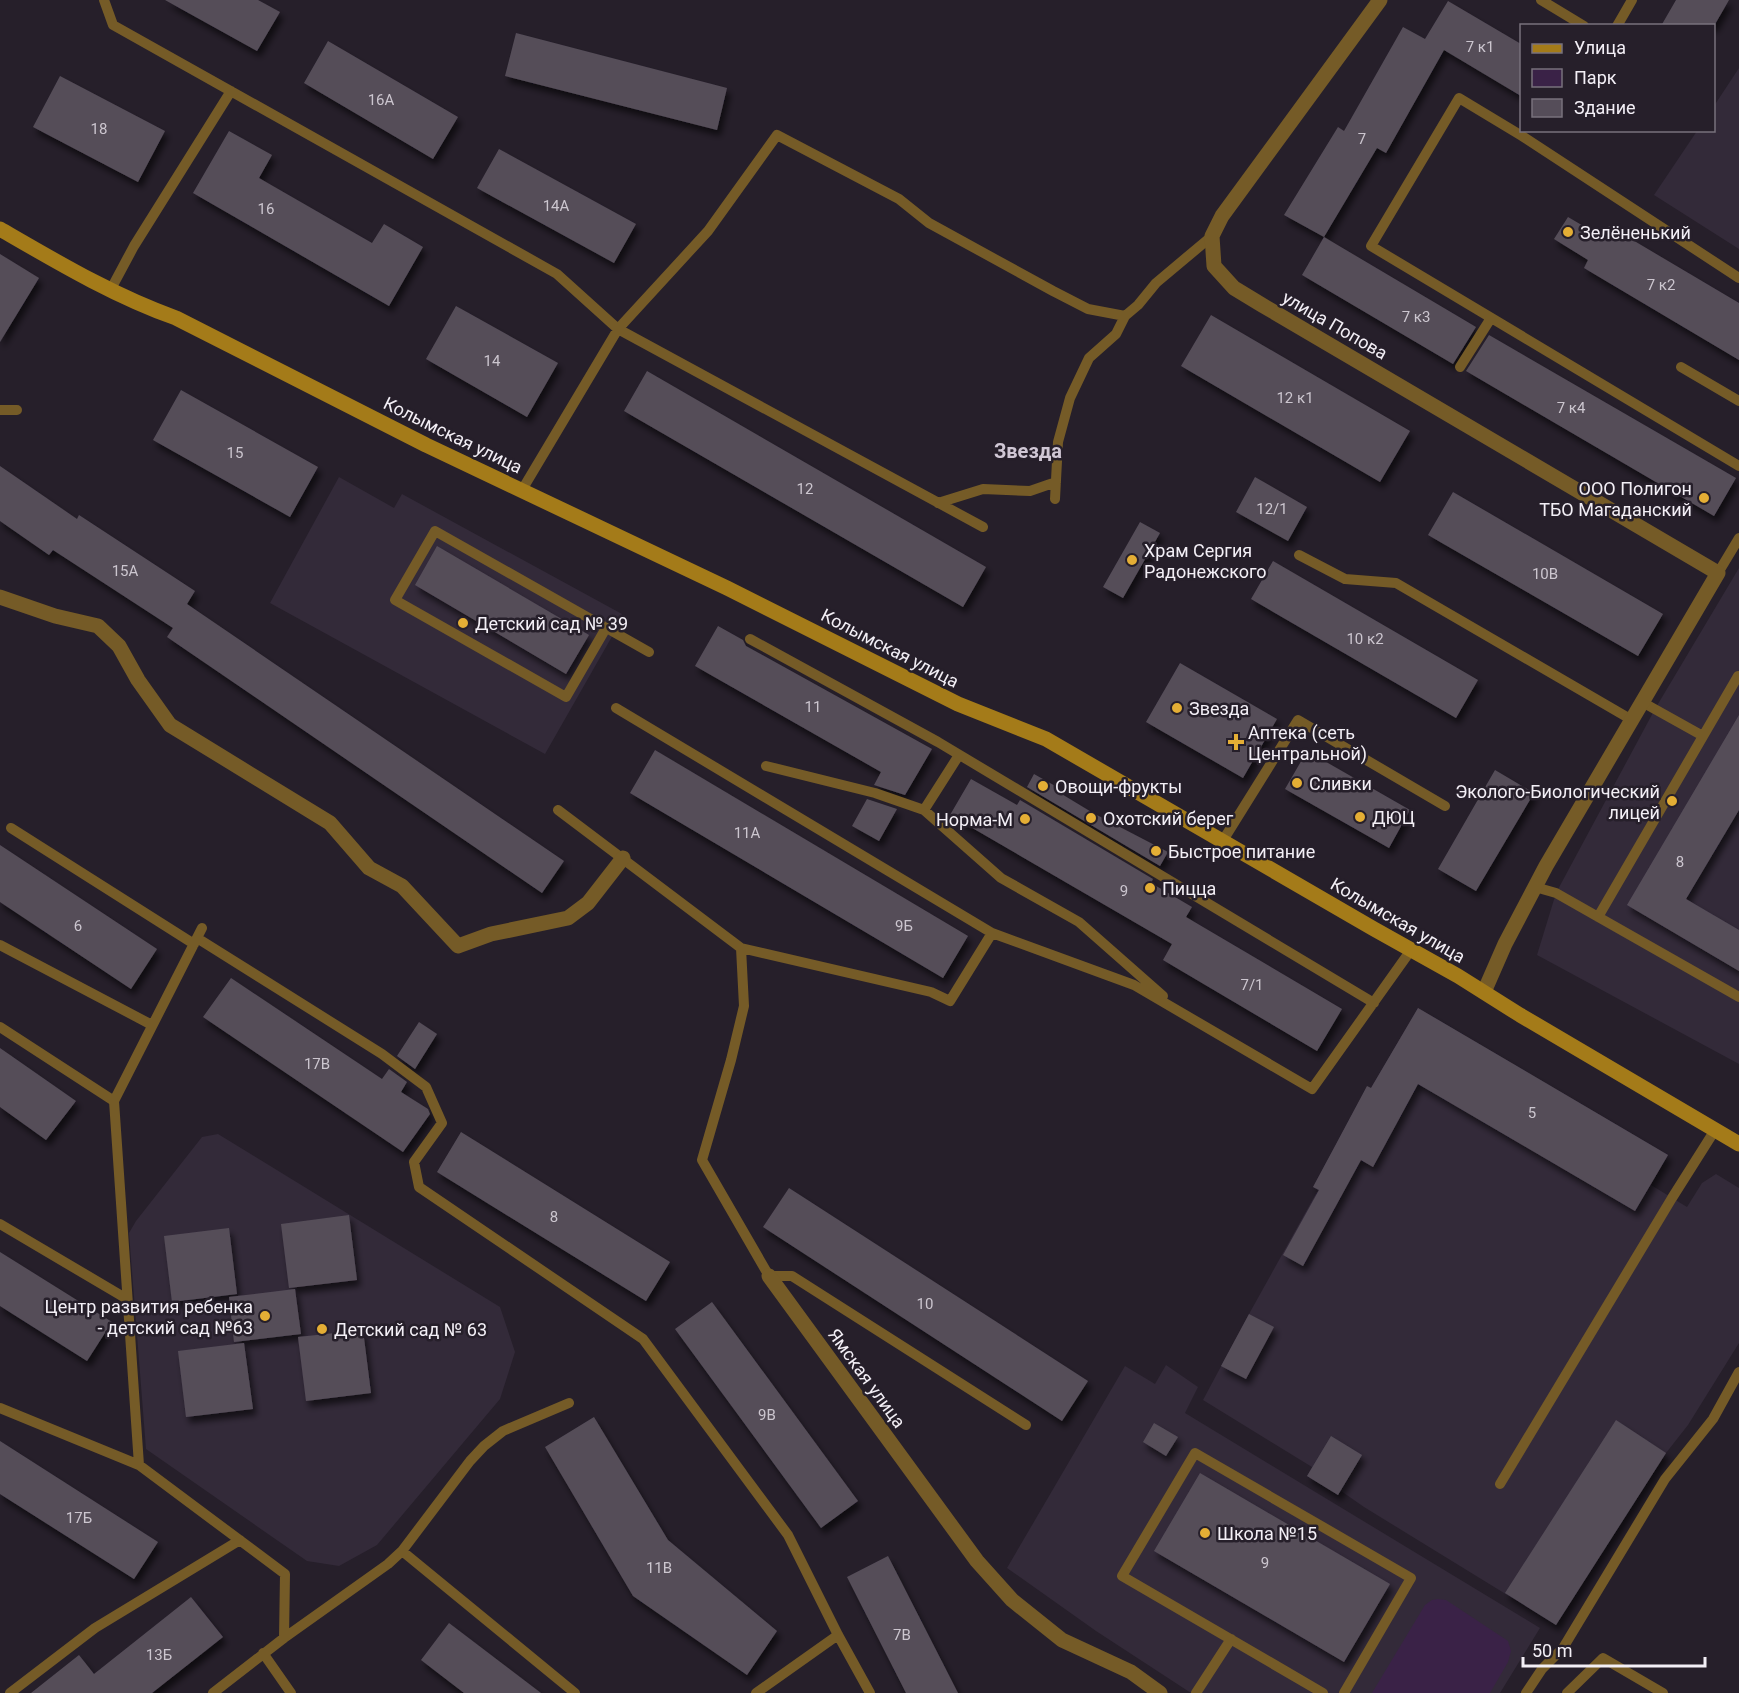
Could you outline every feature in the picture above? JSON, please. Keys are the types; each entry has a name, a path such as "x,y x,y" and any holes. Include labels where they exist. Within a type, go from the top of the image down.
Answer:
{"street":[{"path":"1212,236 1222,216 1380,0"},
{"name":"Колымская улица","path":"0,229 148,308 176,318 426,445 727,588 958,704 1046,740 1484,992 1739,1144"},
{"name":"улица Попова","path":"1212,236 1214,266 1234,288 1718,573"},
{"path":"1484,992 1505,944 1535,887 1718,573"},
{"path":"0,597 55,616 98,626 119,646 138,680 170,725 330,823 369,868 402,886 458,946 491,934 567,918 588,903 623,858"},
{"name":"Ямская улица","path":"768,1276 977,1562 996,1584 1012,1600 1062,1640 1131,1672 1160,1693"}],"lane":[{"path":"104,0 112,25 557,274 618,329 983,527"},
{"path":"1618,24 1632,0"},
{"path":"1546,1 1581,24"},
{"path":"111,289 134,246 231,91"},
{"path":"1739,278 1541,148 1459,98 1371,246 1739,466"},
{"path":"522,490 618,329 708,231 777,135 899,199 929,222 1053,291 1088,309 1125,316"},
{"path":"1055,499 1058,442 1070,398 1089,358 1116,334 1125,316 1138,305 1156,283 1212,236"},
{"path":"1460,367 1491,318"},
{"path":"1681,367 1739,401"},
{"path":"0,410 17,410"},
{"path":"938,503 983,489 1030,491 1056,482"},
{"path":"606,628 566,698 395,600 435,531 649,652"},
{"path":"1718,573 1739,538"},
{"path":"1299,555 1345,579 1396,583 1632,720"},
{"path":"750,639 959,755 1374,1003"},
{"path":"1598,917 1739,677"},
{"path":"1642,702 1703,736"},
{"path":"616,708 992,933 1134,985 1312,1089 1411,950"},
{"path":"1222,842 1298,720 1444,806"},
{"path":"924,810 959,755"},
{"path":"766,766 875,793 924,810 1001,878 1079,922 1180,1012"},
{"path":"558,810 741,948 932,992 950,1000 992,933"},
{"path":"11,828 197,937 382,1054 426,1087 442,1123 414,1162 418,1187 643,1339 788,1535 870,1693"},
{"path":"1535,887 1556,893 1739,997"},
{"path":"139,1466 114,1101 197,937"},
{"path":"0,945 152,1025"},
{"path":"741,948 744,1006 702,1160 768,1276"},
{"path":"0,1027 114,1101"},
{"path":"1500,1484 1715,1130"},
{"path":"0,1224 128,1299"},
{"name":"Ямская улица","path":"768,1276 792,1276 1026,1425"},
{"path":"1526,1693 1542,1669 1563,1648 1665,1479 1713,1419 1739,1372"},
{"path":"213,1693 263,1653 388,1564 402,1551 470,1461 484,1446 503,1431 569,1403"},
{"path":"0,1408 139,1466 285,1574 284,1638"},
{"path":"1323,1693 1122,1576 1195,1452 1411,1578 1344,1693"},
{"path":"9,1693 95,1628 240,1540"},
{"path":"402,1551 575,1693"},
{"path":"756,1693 838,1635"},
{"path":"1196,1693 1231,1639"},
{"path":"263,1653 291,1693"},
{"path":"1567,1693 1603,1658 1663,1693"}],"shaded area":[{"path":"1739,68 1739,249 1654,195 1696,132 1715,132 1715,104"},
{"name":"Детский сад № 39","path":"339,477 394,508 402,494 622,614 614,633 545,754 270,603"},
{"name":"Эколого-Биологический лицей","path":"1739,568 1739,1064 1537,955 1556,893 1655,709"},
{"path":"1418,1008 1668,1155 1651,1185 1687,1207 1702,1183 1716,1174 1739,1188 1739,1343 1688,1425 1666,1453 1556,1625 1341,1491 1338,1495 1307,1476 1312,1467 1203,1400 1318,1190 1313,1187 1367,1087 1371,1088"},
{"name":"Детский сад № 63","path":"218,1134 500,1307 515,1352 500,1399 377,1545 339,1566 307,1561 146,1449 129,1233 202,1137"},
{"name":"Школа №15","path":"1166,1365 1198,1387 1185,1413 1540,1628 1500,1693 1191,1693 1096,1631 1007,1568 1125,1366 1155,1384"}],"green space":[{"path":"1438,1599 1446,1600 1508,1641 1511,1651 1508,1662 1490,1693 1372,1693 1425,1605"}],"building":[{"path":"165,0 258,0 280,12 257,51"},
{"path":"1676,0 1729,0 1715,24 1662,24"},
{"path":"1448,1 1520,43 1520,95 1444,50 1386,153 1377,148 1324,237 1284,215 1338,127 1344,131 1403,27 1425,39"},
{"path":"516,33 727,88 717,130 505,76"},
{"path":"328,41 458,117 433,159 304,83"},
{"path":"60,76 165,131 138,182 33,127"},
{"path":"229,131 272,155 259,178 372,243 384,224 423,247 389,306 193,193"},
{"path":"499,149 636,224 614,263 477,188"},
{"path":"1568,217 1602,237 1609,226 1739,303 1739,360 1584,268 1588,260 1554,239"},
{"path":"1324,237 1476,327 1453,364 1302,275"},
{"path":"0,254 39,278 0,342"},
{"path":"456,306 558,363 527,417 426,359"},
{"path":"1211,315 1410,431 1380,482 1181,366"},
{"path":"1489,335 1736,478 1714,516 1466,371"},
{"path":"647,371 986,567 963,607 624,411"},
{"path":"181,390 318,467 290,517 153,440"},
{"path":"0,466 77,519 79,515 195,591 187,604 564,861 542,893 167,637 173,628 53,550 49,555 0,521"},
{"path":"1255,477 1307,507 1288,541 1236,512"},
{"path":"1453,492 1663,614 1638,656 1428,535"},
{"name":"Храм Сергия Радонежского","path":"1140,522 1160,533 1123,598 1103,587"},
{"path":"437,546 589,635 566,674 415,585"},
{"path":"1273,561 1478,680 1456,718 1251,599"},
{"path":"718,626 743,640 746,646 932,749 905,795 874,785 881,772 695,666"},
{"path":"1180,663 1277,719 1243,778 1146,722"},
{"path":"1739,715 1739,810 1686,899 1739,930 1739,971 1627,905"},
{"path":"655,750 968,936 943,978 630,793"},
{"path":"1307,751 1410,810 1389,848 1285,789"},
{"path":"1495,770 1534,793 1476,891 1438,869"},
{"path":"1034,774 1057,787 1055,790 1093,813 1168,852 1160,866 1027,787"},
{"path":"971,779 1017,805 1020,800 1153,879 1151,883 1192,907 1186,917 1342,1009 1317,1051 1163,960 1172,944 950,815"},
{"path":"867,799 897,809 879,841 852,826"},
{"path":"0,845 157,949 131,989 0,902"},
{"path":"231,978 382,1079 389,1069 407,1082 401,1092 428,1109 430,1114 403,1152 203,1017"},
{"path":"1418,1008 1668,1155 1635,1211 1418,1084 1373,1167 1361,1160 1303,1266 1283,1255 1319,1190 1313,1187 1367,1086 1371,1088"},
{"path":"419,1022 437,1034 415,1069 397,1056"},
{"path":"0,1048 76,1101 46,1140 0,1107"},
{"path":"461,1132 670,1262 646,1301 437,1172"},
{"path":"789,1188 1088,1381 1062,1421 763,1227"},
{"path":"349,1215 357,1280 289,1288 281,1224"},
{"path":"229,1228 237,1294 172,1302 164,1236"},
{"path":"0,1252 112,1322 87,1361 0,1306"},
{"path":"295,1289 301,1334 234,1342 229,1297"},
{"path":"712,1302 858,1501 821,1528 675,1329"},
{"path":"1249,1314 1274,1327 1246,1379 1221,1366"},
{"path":"363,1330 371,1393 306,1401 298,1337"},
{"path":"244,1343 253,1409 186,1417 178,1351"},
{"path":"594,1417 668,1540 777,1631 747,1675 633,1596 545,1447"},
{"path":"1616,1420 1666,1453 1556,1625 1505,1593"},
{"path":"1154,1423 1178,1437 1166,1456 1143,1442"},
{"path":"1331,1436 1362,1455 1338,1495 1307,1476"},
{"path":"0,1441 158,1542 134,1579 0,1494"},
{"path":"1200,1473 1390,1584 1344,1662 1154,1551"},
{"path":"888,1556 958,1693 906,1693 847,1577"},
{"path":"191,1597 223,1637 152,1693 31,1693 79,1655 94,1674"},
{"path":"449,1623 541,1693 464,1693 421,1660"}],"place":[{"name":"Зелёненький","path":"1568,232"},
{"name":"ООО Полигон ТБО Магаданский","path":"1704,498"},
{"name":"Храм Сергия Радонежского","path":"1132,560"},
{"name":"Детский сад № 39","path":"463,623"},
{"name":"Звезда","path":"1177,708"},
{"name":"Аптека (сеть Центральной)","path":"1236,742"},
{"name":"Сливки","path":"1297,783"},
{"name":"Овощи-фрукты","path":"1043,786"},
{"name":"Эколого-Биологический лицей","path":"1672,801"},
{"name":"ДЮЦ","path":"1360,817"},
{"name":"Охотский берег","path":"1091,818"},
{"name":"Норма-М","path":"1025,819"},
{"name":"Быстрое питание","path":"1156,851"},
{"name":"Пицца","path":"1150,888"},
{"name":"Центр развития ребенка - детский сад №63","path":"265,1316"},
{"name":"Детский сад № 63","path":"322,1329"},
{"name":"Школа №15","path":"1205,1533"}],"district":[{"name":"Звезда","path":"1028,451"}]}
